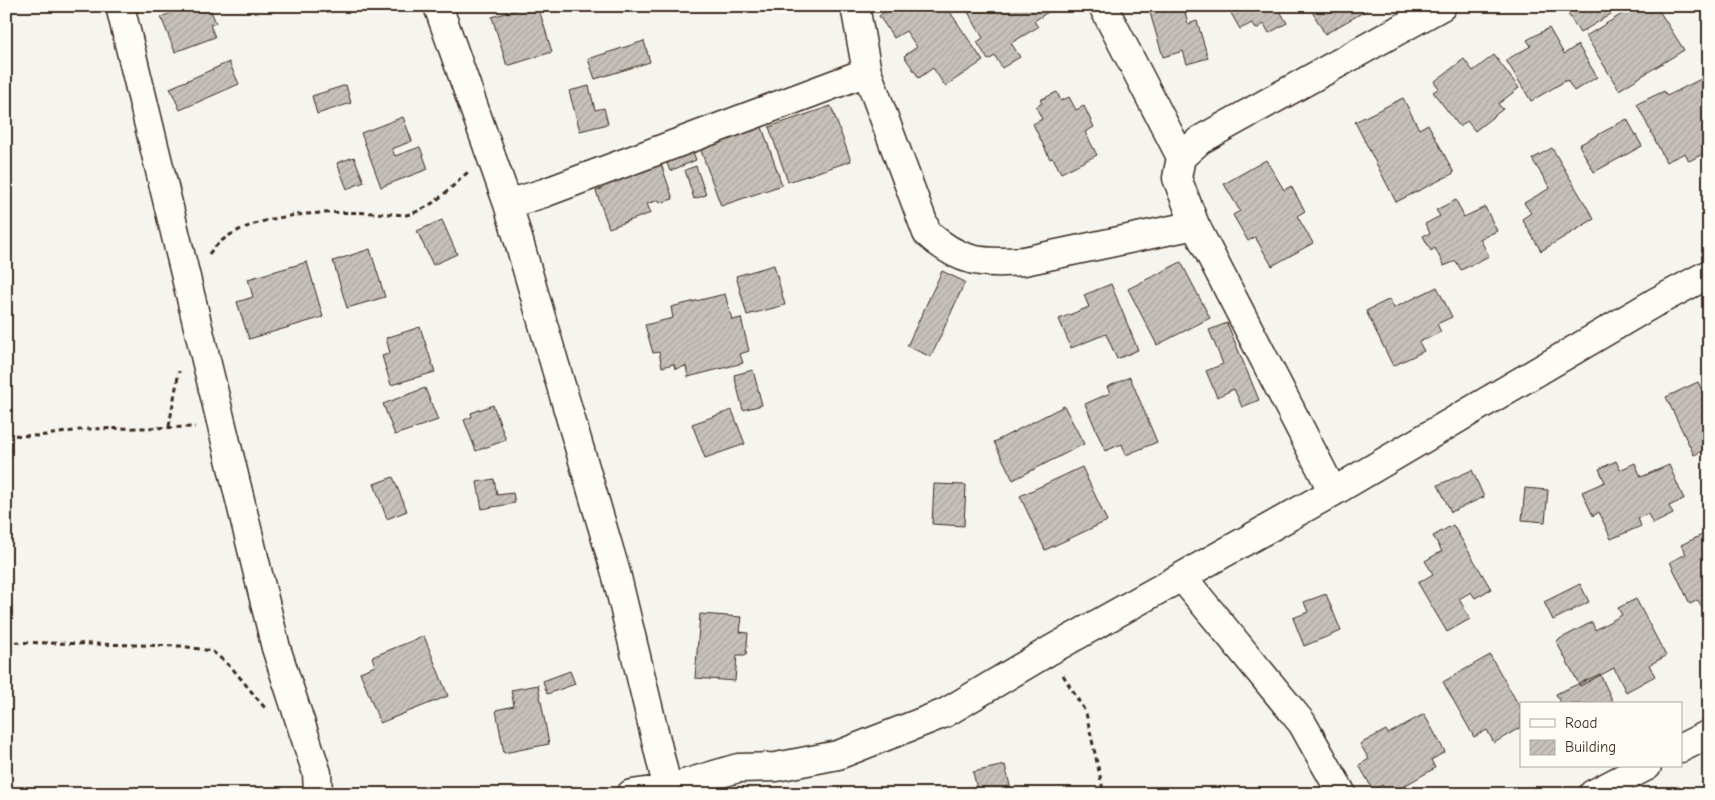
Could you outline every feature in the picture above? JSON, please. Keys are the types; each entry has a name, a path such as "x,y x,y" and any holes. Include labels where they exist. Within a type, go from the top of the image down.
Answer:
{"street":[{"path":"120,6 276,648 317,773 318,794"},
{"path":"438,6 508,204 616,573 668,791"},
{"path":"855,6 868,72 927,233 945,249 963,257 996,263 1024,261 1196,225"},
{"path":"1104,6 1181,157"},
{"path":"1333,492 1196,225 1177,178 1181,157 1200,140 1442,6"},
{"path":"508,204 544,193 868,72"},
{"path":"632,794 668,791 738,768 776,767 838,755 945,713 1049,651 1333,492 1654,303 1709,274"},
{"path":"1182,577 1302,723 1342,794"},
{"path":"1682,748 1709,734"},
{"path":"1593,794 1643,768"}],"path":[{"path":"187,288 211,251 226,236 238,229 306,212 406,215 420,212 432,205 489,153"},
{"path":"6,435 38,436 87,429 174,426 222,428"},
{"path":"6,642 181,646 212,651 232,668 269,712"},
{"path":"1049,651 1086,713 1104,794"}],"building":[{"path":"188,6 209,6 216,23 210,25 215,37 175,52 161,17"},
{"path":"528,6 538,6 552,52 507,66 492,17"},
{"path":"580,6 598,6 582,12"},
{"path":"893,6 946,6 983,61 945,86 933,68 919,78 904,56 917,47 906,31 894,38 879,16"},
{"path":"978,6 1049,6 1051,10 1034,21 1038,27 1011,43 1020,57 1002,68 995,56 988,60 977,42 983,38 968,12"},
{"path":"1148,6 1190,6 1191,10 1185,12 1188,24 1197,21 1208,58 1187,64 1183,51 1163,57"},
{"path":"1227,6 1289,6 1280,11 1287,23 1269,33 1264,24 1256,29 1252,23 1240,29"},
{"path":"1312,6 1374,6 1325,34 1310,8"},
{"path":"1563,6 1624,6 1580,33"},
{"path":"1635,6 1656,6 1684,50 1619,90 1586,36"},
{"path":"1549,28 1564,54 1578,45 1597,77 1574,91 1567,80 1531,101 1506,60 1531,46 1527,40"},
{"path":"644,41 650,62 595,79 588,59"},
{"path":"1494,55 1519,88 1498,104 1503,109 1475,131 1467,121 1460,127 1433,92 1439,88 1434,82 1464,59 1473,71"},
{"path":"229,62 239,84 180,110 170,88"},
{"path":"1705,77 1709,85 1709,151 1689,161 1685,153 1666,162 1637,104 1664,91 1667,96"},
{"path":"346,85 351,103 317,114 312,96"},
{"path":"589,86 595,110 604,108 608,124 580,131 569,91"},
{"path":"1057,92 1061,101 1069,97 1076,110 1084,106 1094,127 1085,132 1097,155 1061,173 1053,158 1050,159 1033,124 1042,119 1036,107 1042,103 1040,100"},
{"path":"1403,98 1419,129 1428,124 1454,173 1396,202 1355,122"},
{"path":"831,106 851,161 788,182 769,127"},
{"path":"403,117 412,141 392,149 395,156 420,147 428,169 381,187 361,133"},
{"path":"1627,119 1642,146 1594,172 1579,145"},
{"path":"762,127 782,185 721,206 700,148"},
{"path":"691,147 696,160 670,171 665,158"},
{"path":"1552,148 1594,219 1541,251 1522,219 1531,213 1524,203 1550,188 1532,159"},
{"path":"354,157 364,182 347,189 337,163"},
{"path":"1266,160 1284,190 1291,186 1305,211 1297,216 1313,243 1272,266 1255,237 1248,241 1233,215 1240,211 1224,184"},
{"path":"661,164 673,199 660,203 659,200 647,204 651,213 609,228 596,191 602,189 600,185"},
{"path":"696,166 706,195 694,199 685,170"},
{"path":"1456,200 1464,217 1485,207 1497,231 1480,239 1489,256 1461,270 1456,261 1444,266 1435,248 1431,251 1423,236 1430,233 1425,224 1440,216 1436,210"},
{"path":"442,220 457,254 433,265 417,231"},
{"path":"370,249 385,297 347,308 333,261"},
{"path":"307,262 323,317 249,339 237,302 253,297 248,279"},
{"path":"1181,262 1210,318 1157,345 1128,289"},
{"path":"774,265 785,305 747,315 736,276"},
{"path":"942,271 965,282 931,357 907,346"},
{"path":"1111,284 1138,350 1117,359 1106,334 1071,348 1059,319 1089,307 1084,295"},
{"path":"1437,287 1452,317 1437,324 1441,332 1419,342 1424,351 1393,366 1366,311 1390,299 1394,308"},
{"path":"725,294 732,320 741,318 749,351 740,354 743,363 688,377 686,366 675,369 674,364 662,367 659,352 653,353 645,325 673,318 671,307"},
{"path":"1227,323 1259,400 1242,407 1234,389 1217,397 1206,371 1223,364 1209,330"},
{"path":"420,327 435,372 391,385 382,356 390,353 386,338"},
{"path":"753,370 762,405 743,410 734,375"},
{"path":"1130,377 1157,442 1126,455 1122,444 1105,451 1085,404 1110,393 1107,387"},
{"path":"1698,382 1709,404 1709,448 1694,455 1666,397"},
{"path":"425,388 438,420 395,435 383,404"},
{"path":"493,405 506,440 476,451 464,420 472,417 471,413"},
{"path":"1064,406 1084,444 1013,480 994,442"},
{"path":"732,410 745,444 705,458 692,424"},
{"path":"1616,461 1620,470 1635,463 1641,477 1669,465 1684,499 1669,506 1673,514 1653,524 1648,514 1638,518 1641,526 1611,539 1599,512 1593,516 1582,492 1605,482 1599,469"},
{"path":"1082,467 1107,521 1045,550 1020,496"},
{"path":"1472,470 1484,497 1451,512 1438,485"},
{"path":"393,477 407,511 387,519 374,484"},
{"path":"494,479 497,495 513,493 515,503 482,509 477,482"},
{"path":"934,484 966,485 964,526 932,524"},
{"path":"1525,488 1548,490 1545,522 1522,520"},
{"path":"1453,525 1491,589 1475,598 1471,592 1459,599 1470,619 1447,632 1418,583 1433,574 1425,561 1442,551 1433,536"},
{"path":"1704,534 1709,541 1708,621 1698,600 1690,604 1670,562 1686,554 1681,545"},
{"path":"1580,584 1589,602 1553,620 1544,602"},
{"path":"1326,594 1341,631 1304,646 1293,618 1308,612 1304,602"},
{"path":"1636,599 1666,656 1649,665 1655,676 1626,692 1614,668 1580,686 1556,641 1592,622 1595,630 1622,615 1618,608"},
{"path":"700,614 742,617 740,632 748,633 746,655 737,655 735,681 695,678"},
{"path":"424,636 448,696 380,723 360,672 375,666 372,657"},
{"path":"1490,655 1520,707 1520,728 1494,743 1487,730 1474,737 1443,682"},
{"path":"570,671 575,684 547,694 543,681"},
{"path":"1600,674 1613,702 1560,702 1556,694"},
{"path":"538,685 549,744 504,753 496,710 514,706 511,690"},
{"path":"1424,714 1445,752 1431,760 1435,768 1404,786 1407,792 1403,794 1387,794 1382,785 1373,790 1359,765 1369,759 1360,744 1386,730 1388,734"},
{"path":"1005,765 1012,794 978,794 973,772"}]}
